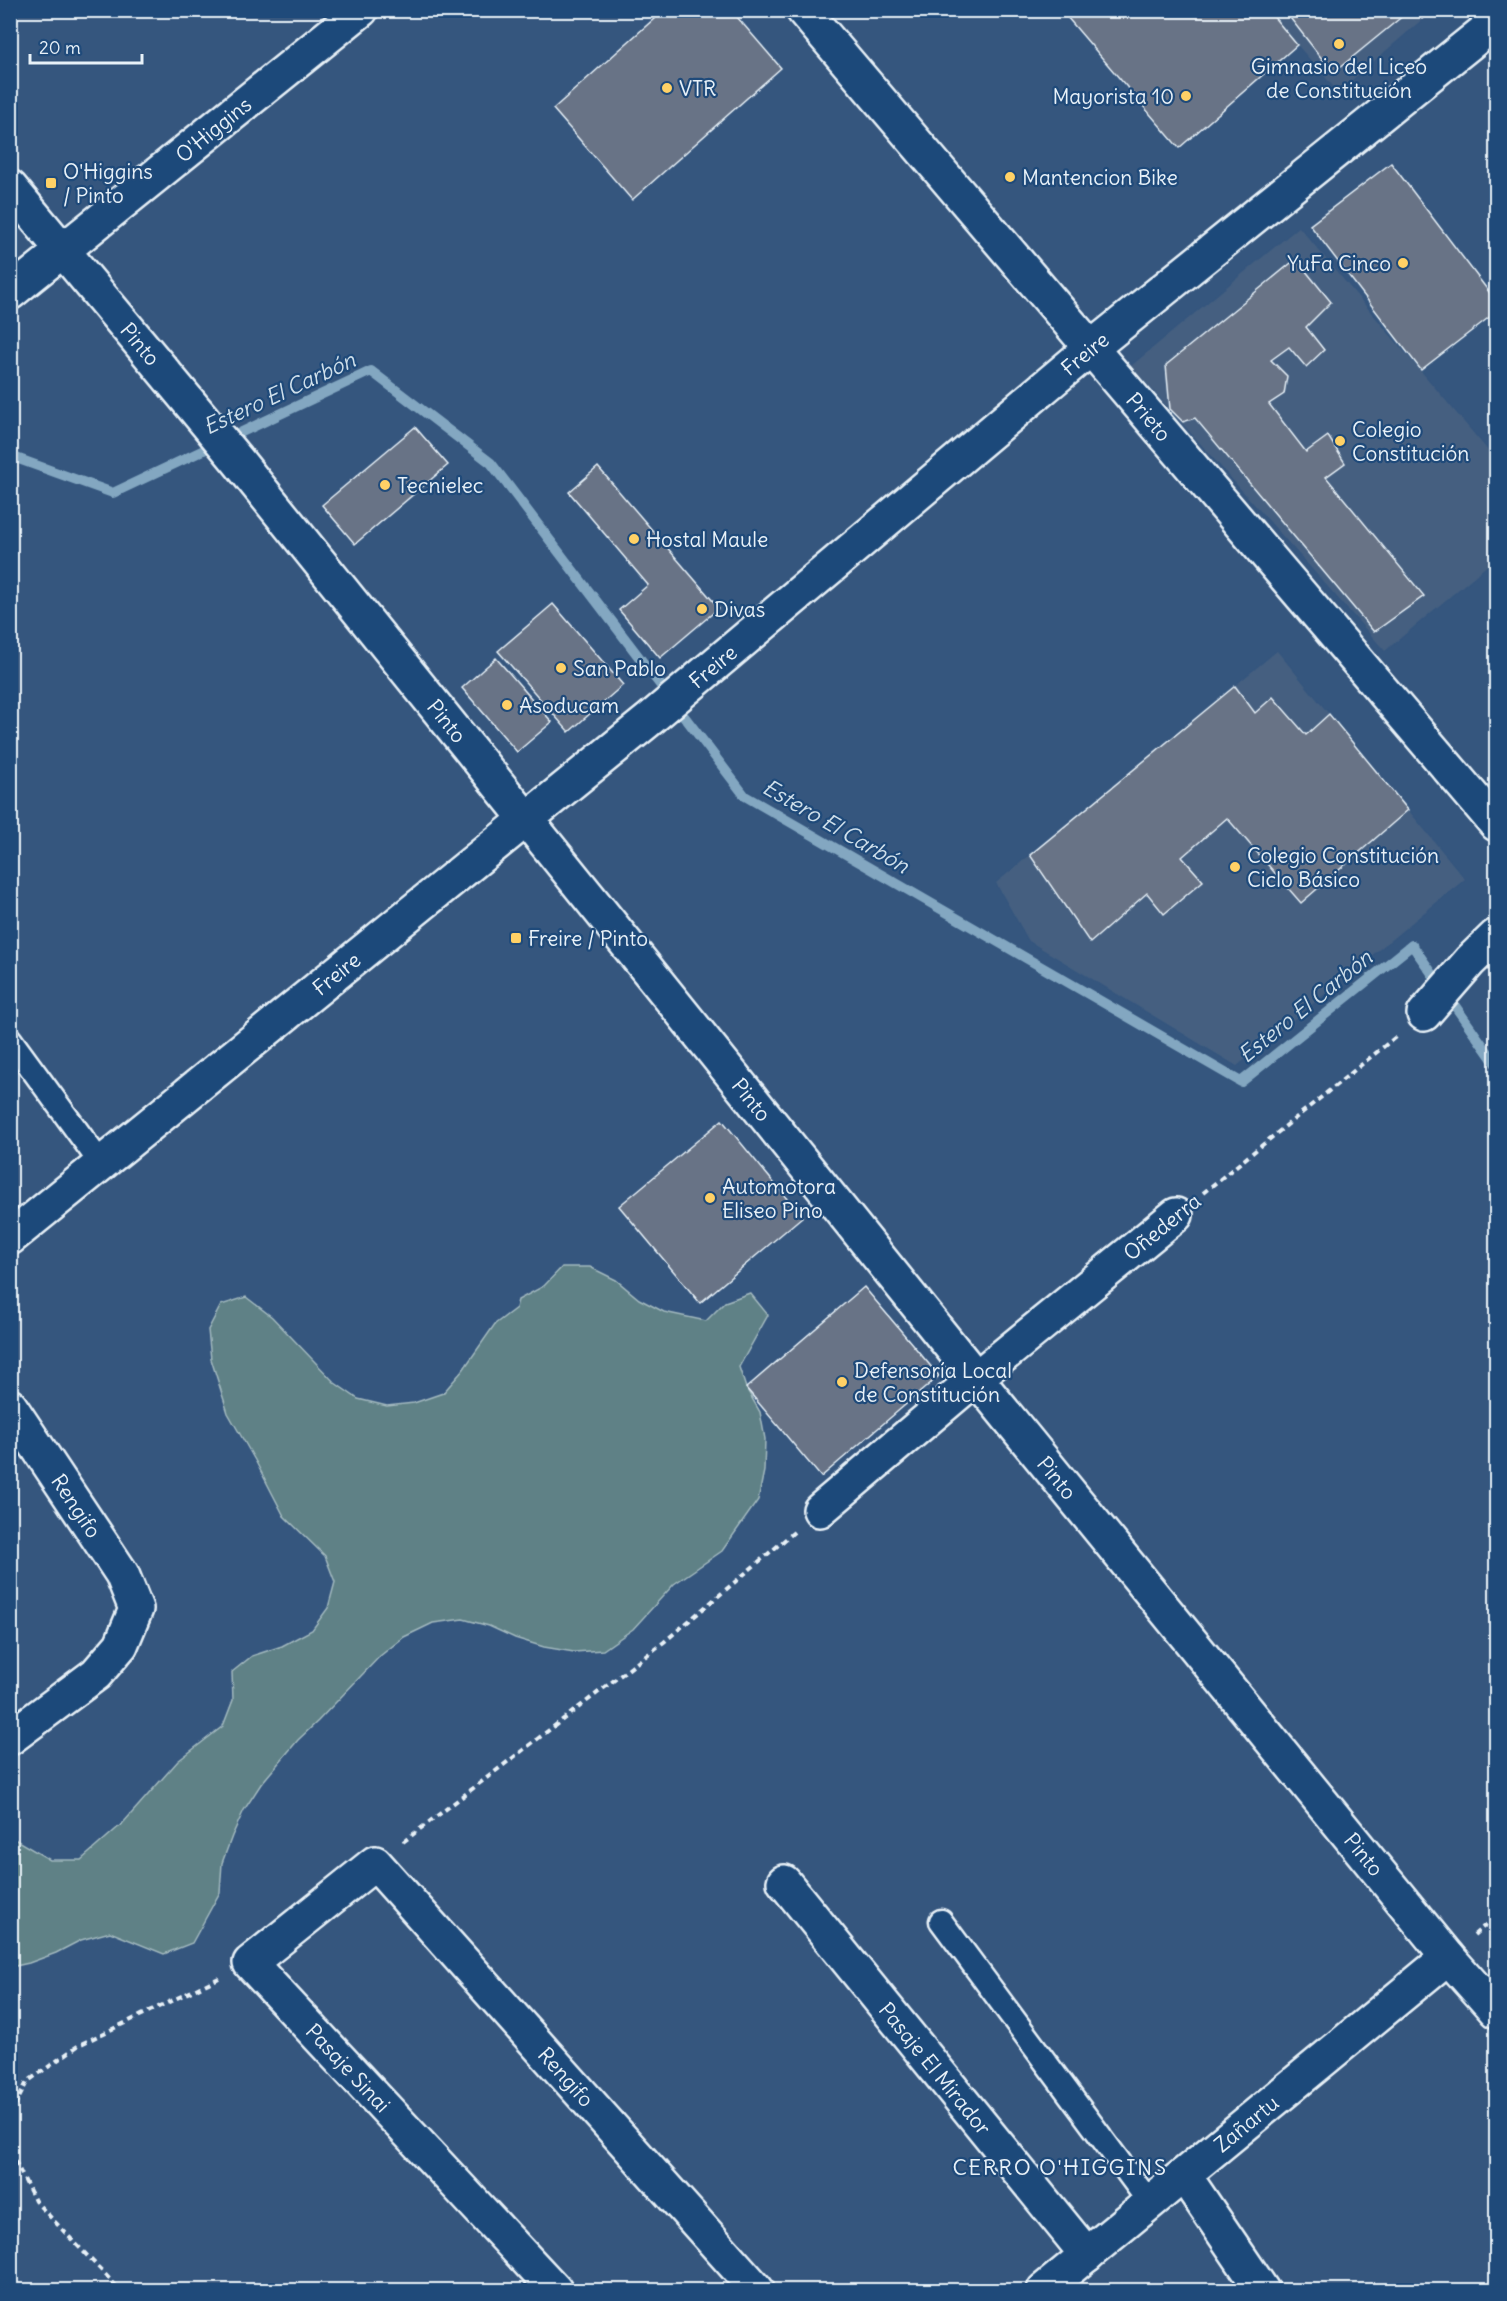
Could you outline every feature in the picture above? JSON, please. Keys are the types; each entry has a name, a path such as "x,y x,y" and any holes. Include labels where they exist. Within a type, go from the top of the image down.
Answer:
{"street":[{"name":"O'Higgins","path":"10,293 361,10"},
{"name":"Prieto","path":"803,10 1497,824"},
{"name":"Freire","path":"10,1239 650,719 1091,348 1497,22"},
{"name":"Pinto","path":"10,187 204,419 976,1378 1448,1957 1497,2011"},
{"path":"1424,1014 1470,961 1497,936"},
{"name":"Oñederra","path":"820,1510 976,1378 1176,1215"},
{"name":"Rengifo","path":"10,1406 122,1574 136,1609 121,1645 96,1674 10,1738"},
{"path":"249,1963 375,1863"},
{"name":"Rengifo","path":"375,1863 757,2290"},
{"name":"Pasaje El Mirador","path":"784,1882 1087,2255"},
{"name":"Zañartu","path":"1044,2290 1448,1957"},
{"name":"Pasaje Sinai","path":"249,1963 555,2290"},
{"path":"1184,2175 1262,2290"}],"lane":[{"path":"10,1039 102,1165"},
{"path":"941,1921 1150,2203"}],"path":[{"name":"Oñederra","path":"1176,1215 1424,1014"},
{"path":"375,1863 664,1641 820,1510"},
{"path":"10,2116 27,2082 79,2045 249,1963"},
{"path":"10,2151 35,2201 120,2290"}],"shaded area":[{"path":"1268,11 1432,11 1338,92"},
{"name":"Colegio Constitución","path":"1299,227 1496,460 1496,558 1385,651 1131,366"},
{"name":"Colegio Constitución Ciclo Básico","path":"1277,651 1465,879 1237,1066 1029,941 996,883"}],"green space":[{"path":"562,1267 590,1267 616,1280 639,1299 664,1312 706,1321 725,1302 750,1293 768,1315 739,1367 746,1388 760,1412 765,1439 764,1471 758,1500 722,1551 674,1584 633,1629 603,1650 574,1652 544,1647 515,1638 489,1626 463,1619 433,1623 404,1637 380,1656 298,1740 261,1784 244,1810 232,1836 222,1863 220,1892 192,1943 164,1954 110,1932 81,1940 29,1963 11,1967 11,1837 50,1860 81,1860 123,1823 178,1761 223,1726 233,1700 232,1672 252,1656 282,1646 312,1630 328,1608 335,1582 325,1556 284,1516 228,1413 211,1359 208,1330 221,1305 246,1297 272,1317 335,1383 358,1399 387,1406 414,1403 443,1393 463,1370 495,1324 516,1308 518,1300 544,1286"}],"building":[{"name":"VTR","path":"664,10 731,10 781,68 632,200 553,109"},
{"name":"Mayorista 10","path":"1061,10 1268,10 1297,45 1179,148"},
{"name":"Gimnasio del Liceo de Constitución","path":"1284,10 1400,10 1404,15 1333,73"},
{"path":"1415,10 1432,10 1422,19"},
{"name":"YuFa Cinco","path":"1391,163 1496,301 1496,312 1421,370 1310,225"},
{"path":"1296,259 1331,302 1306,327 1324,350 1306,367 1289,347 1271,360 1287,376 1284,394 1269,404 1306,452 1328,436 1345,463 1326,477 1424,596 1374,632 1195,418 1183,422 1170,409 1166,365"},
{"name":"Tecnielec","path":"415,427 448,465 355,544 322,505"},
{"name":"Hostal Maule","path":"598,467 719,608 660,658 619,610 648,585 569,492"},
{"name":"San Pablo","path":"553,604 623,685 569,732 498,651"},
{"name":"Asoducam","path":"496,658 552,722 517,752 462,688"},
{"path":"1235,686 1255,713 1273,697 1306,735 1329,714 1408,810 1301,903 1227,818 1182,857 1203,881 1164,914 1147,893 1090,943 1030,855"},
{"path":"722,1120 802,1217 700,1303 619,1206"},
{"name":"Defensoría Local de Constitución","path":"864,1287 939,1376 821,1477 746,1388"}],"waterway":[{"name":"Estero El Carbón","path":"10,453 16,458 113,493 371,371 491,463 745,796 1241,1082 1412,945 1496,1064"}],"place":[{"name":"Gimnasio del Liceo de Constitución","path":"1339,44"},
{"name":"VTR","path":"667,88"},
{"name":"Mayorista 10","path":"1186,96"},
{"name":"Mantencion Bike","path":"1010,177"},
{"name":"O'Higgins / Pinto","path":"51,183"},
{"name":"YuFa Cinco","path":"1403,263"},
{"name":"Colegio Constitución","path":"1340,441"},
{"name":"Tecnielec","path":"385,485"},
{"name":"Hostal Maule","path":"634,539"},
{"name":"Divas","path":"702,609"},
{"name":"San Pablo","path":"561,668"},
{"name":"Asoducam","path":"507,705"},
{"name":"Colegio Constitución Ciclo Básico","path":"1235,867"},
{"name":"Freire / Pinto","path":"516,938"},
{"name":"Automotora Eliseo Pino","path":"710,1198"},
{"name":"Defensoría Local de Constitución","path":"842,1382"}],"district":[{"name":"CERRO O'HIGGINS","path":"1060,2167"}]}
